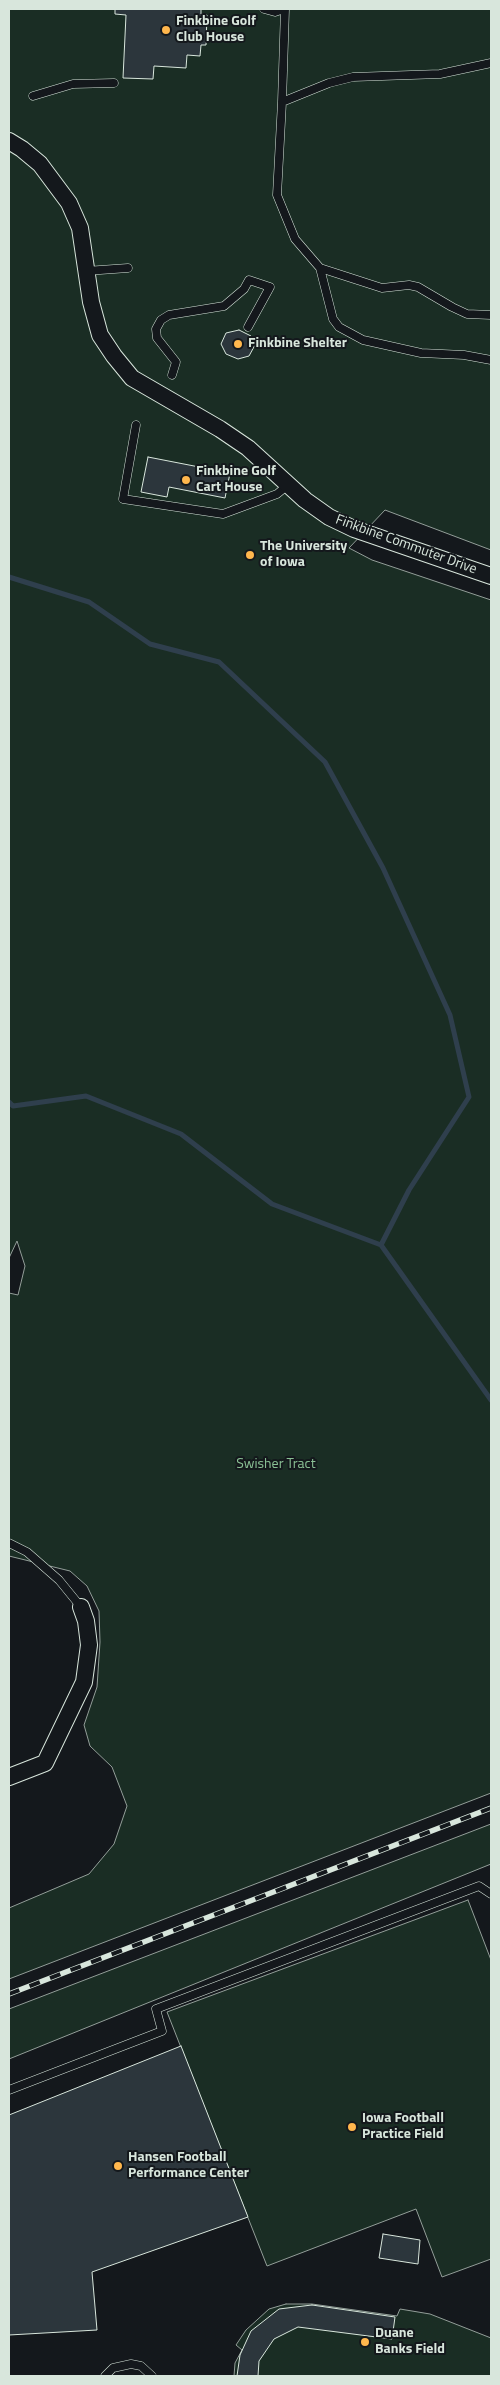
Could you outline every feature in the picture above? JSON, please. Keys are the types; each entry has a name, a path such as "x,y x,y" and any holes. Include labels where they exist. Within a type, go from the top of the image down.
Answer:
{"street":[{"name":"Finkbine Commuter Drive","path":"9,141 40,164 69,203 80,228 91,302 100,335 132,378 220,429 248,448 305,500 329,517 354,529 491,576"},
{"path":"9,1777 45,1763 84,1682 89,1645 86,1621 81,1607"}],"lane":[{"path":"264,9 275,12 284,9 278,195 295,239 320,268 333,319 339,326 363,340 421,353 464,355 491,360"},
{"path":"282,102 329,83 353,77 440,74 491,62"},
{"path":"33,96 73,84 114,84"},
{"path":"86,271 128,268"},
{"path":"320,268 382,288 409,285 418,287 467,314 491,315"},
{"path":"172,375 176,362 156,338 156,329 161,320 169,315 224,306 244,289 249,280 270,287 248,327"},
{"path":"136,425 124,499 223,514 277,494 288,485"},
{"path":"9,1543 27,1552 59,1580 81,1607"},
{"path":"9,2090 162,2031 156,2009 479,1886 491,1894"},
{"path":"105,2376 113,2368 132,2364 140,2366 152,2376"}],"green space":[{"name":"The University of Iowa","path":"9,9 491,9 491,550 385,510 349,548 372,560 491,600 491,1793 9,1979 9,1908 89,1874 114,1844 127,1806 112,1767 90,1746 84,1725 97,1687 100,1642 99,1611 87,1586 70,1571 9,1556 9,1293 18,1295 25,1266 17,1241 9,1258"},
{"path":"491,1824 491,1864 9,2059 9,2009"},
{"name":"Iowa Football Practice Field","path":"468,1900 491,1960 491,2259 442,2277 416,2209 267,2266 167,2012"},
{"name":"Duane Banks Field","path":"286,2304 312,2304 397,2316 400,2309 430,2314 491,2338 491,2376 234,2376 235,2363 242,2350 236,2345 246,2330 269,2309"}],"building":[{"name":"Finkbine Golf Club House","path":"115,9 201,9 201,14 207,15 206,45 201,45 200,56 187,55 186,68 154,66 153,79 123,78 126,15 115,14"},
{"name":"Finkbine Shelter","path":"239,330 251,336 255,345 249,356 238,359 226,354 221,344 226,333"},
{"name":"Finkbine Golf Cart House","path":"148,457 230,473 225,498 169,487 167,497 141,492"},
{"name":"Hansen Football Performance Center","path":"181,2046 248,2217 92,2272 97,2330 9,2335 9,2115"},
{"path":"383,2234 420,2240 418,2264 379,2258"},
{"name":"Duane Banks Field","path":"312,2305 395,2317 392,2339 298,2327 274,2339 259,2361 258,2376 237,2376 240,2355 251,2331 279,2309"}],"waterway":[{"path":"9,577 89,602 150,644 219,662 325,762 383,868 450,1015 469,1097 409,1190 381,1245 491,1400"},
{"path":"9,1102 13,1106 86,1096 181,1134 272,1204 381,1245"}],"railway":[{"path":"9,1994 491,1808"}],"place":[{"name":"Finkbine Golf Club House","path":"166,30"},
{"name":"Finkbine Shelter","path":"238,344"},
{"name":"Finkbine Golf Cart House","path":"186,480"},
{"name":"The University of Iowa","path":"250,555"},
{"name":"Iowa Football Practice Field","path":"352,2127"},
{"name":"Hansen Football Performance Center","path":"118,2166"},
{"name":"Duane Banks Field","path":"365,2342"}],"park label":[{"name":"Swisher Tract","path":"276,1465"}]}
